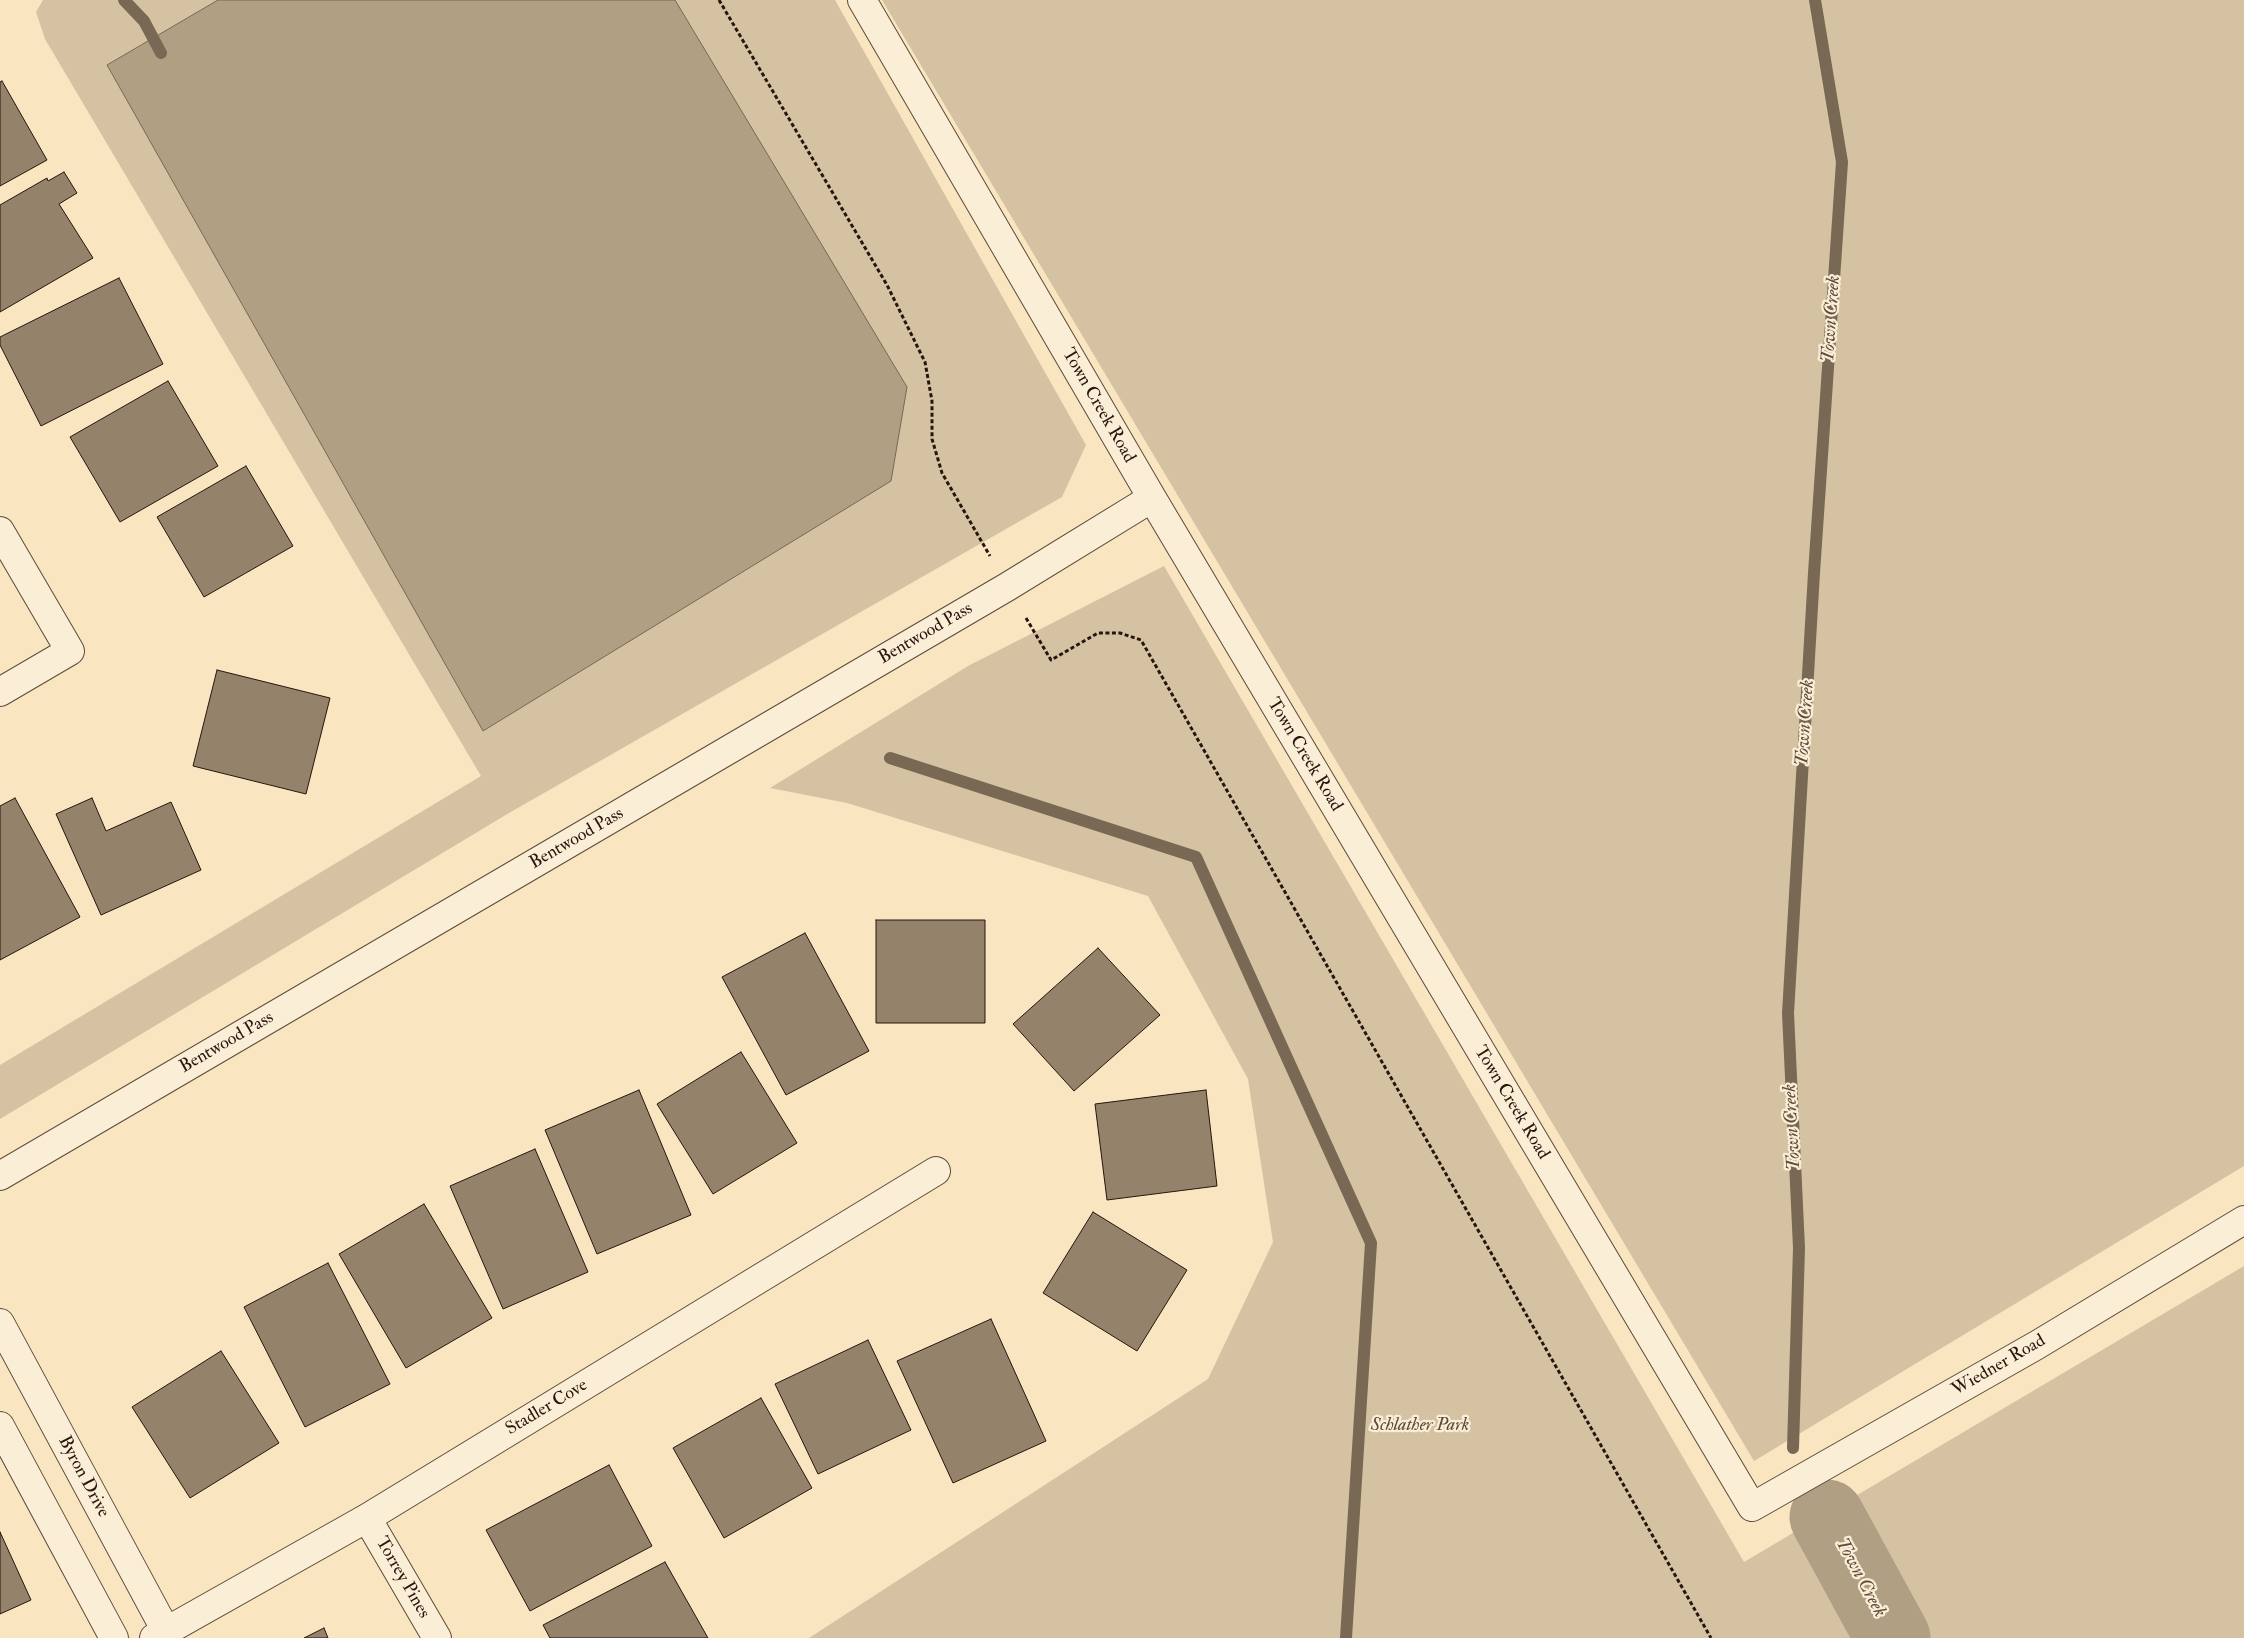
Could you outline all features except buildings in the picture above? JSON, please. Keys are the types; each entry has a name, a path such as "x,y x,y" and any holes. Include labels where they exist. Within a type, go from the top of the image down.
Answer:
{"street":[{"name":"Town Creek Road","path":"862,0 1152,498 1752,1507"},
{"name":"Bentwood Pass","path":"0,1176 1007,587 1152,498"},
{"path":"0,531 70,651 0,692"},
{"name":"Stadler Cove","path":"160,1634 367,1518 936,1171"},
{"name":"Wiedner Road","path":"1752,1507 2037,1345 2244,1220"},
{"name":"Byron Drive","path":"0,1323 160,1634"},
{"path":"0,1426 114,1638"},
{"name":"Torrey Pines","path":"367,1518 437,1638"}],"path":[{"path":"719,0 887,284 925,362 932,400 932,439 942,473 1051,660 1098,633 1120,633 1141,640 1711,1638"}],"green space":[{"path":"43,0 835,0 1086,445 1062,497 509,813 0,1119 0,1065 481,776 45,39 36,12"},
{"path":"882,0 2244,0 2244,1166 1754,1461"},
{"name":"Schlather Park","path":"1164,566 1744,1562 2244,1266 2244,1638 809,1638 1208,1379 1273,1242 1248,1079 1148,896 847,803 770,788 968,666"}],"shaded area":[{"path":"218,0 675,0 907,387 891,481 483,731 107,65"}],"waterway":[{"path":"124,0 144,21 161,53"},
{"name":"Town Creek","path":"1793,1448 1799,1248 1788,1013 1814,573 1842,162 1815,0"},
{"path":"890,758 1196,857 1371,1243 1346,1638"},
{"name":"Town Creek","path":"1827,1517 1893,1638"}]}
